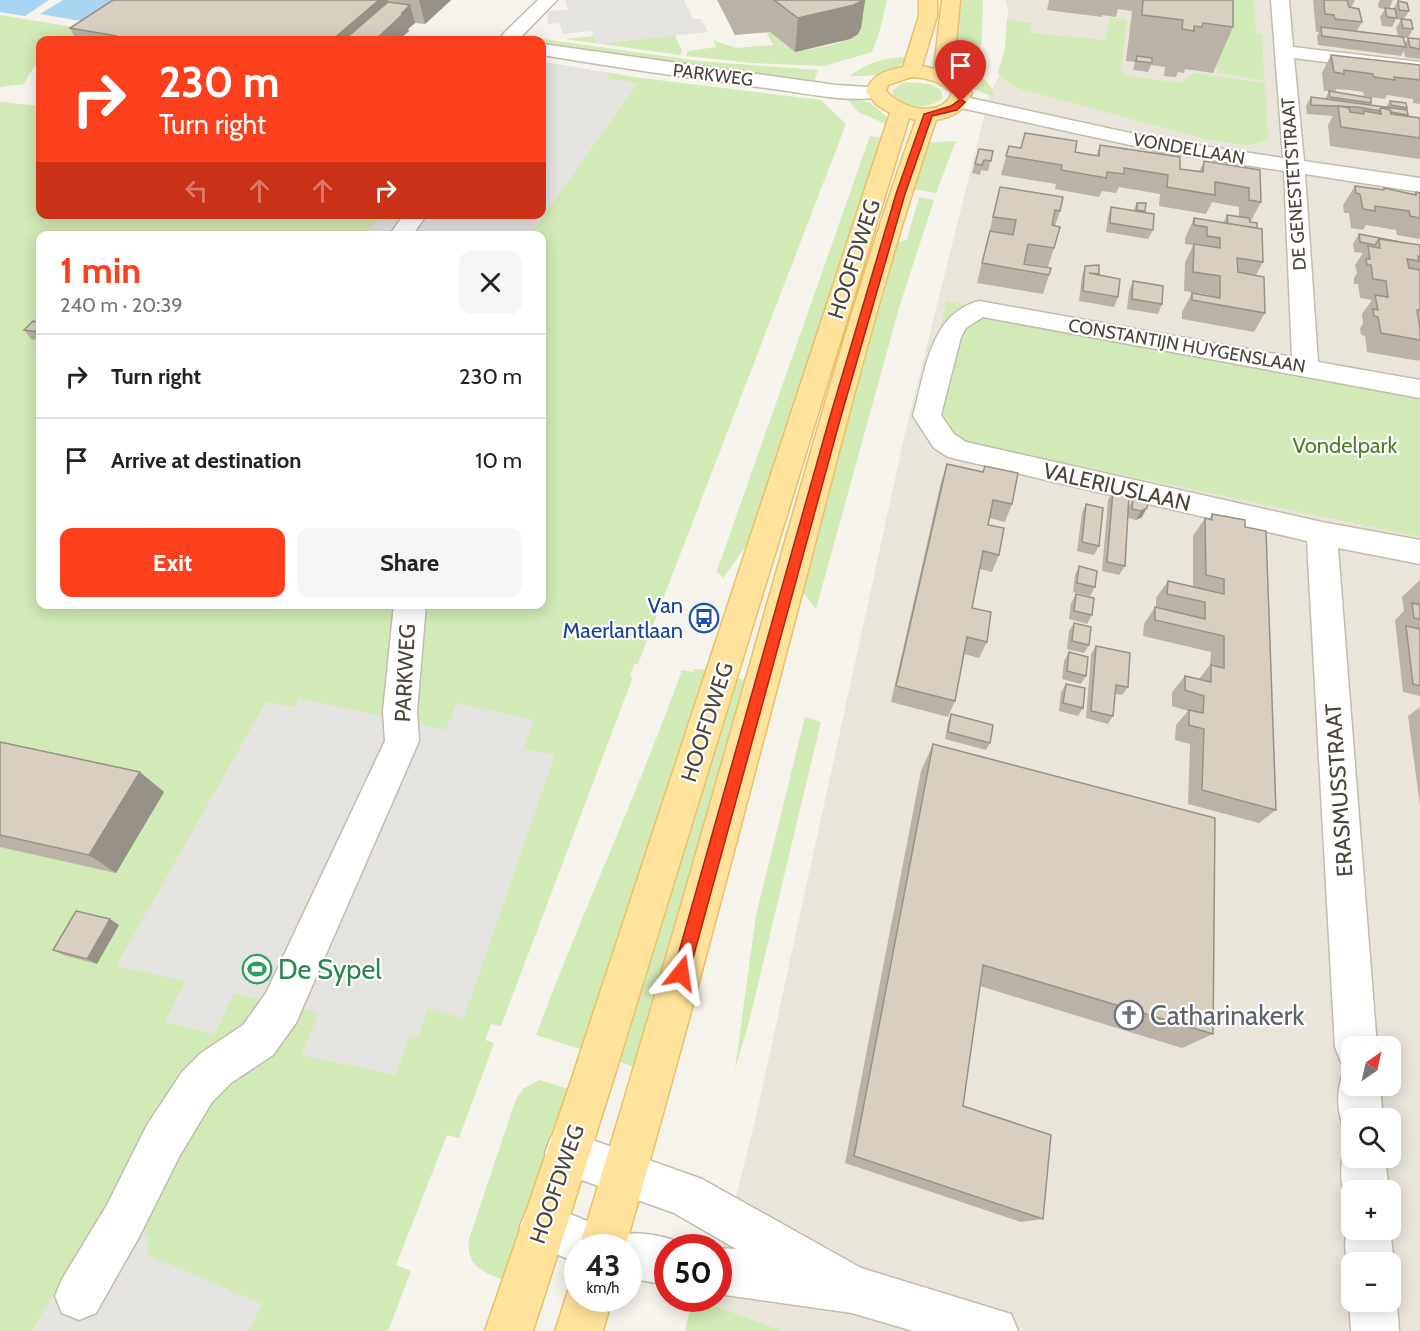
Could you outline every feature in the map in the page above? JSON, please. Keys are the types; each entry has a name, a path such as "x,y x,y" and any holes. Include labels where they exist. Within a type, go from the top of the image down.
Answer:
{"main road":[{"path":"911,72 928,16 928,0"},
{"path":"943,77 943,58 952,17 951,0"},
{"path":"911,72 943,77 956,84 962,93 961,102 954,108 902,106 879,82 892,75 911,72"},
{"name":"HOOFDWEG","path":"509,1331 902,106"},
{"name":"HOOFDWEG","path":"604,1234 649,1092 834,420 900,194 902,106"},
{"path":"579,1331 584,1312"}],"street":[{"path":"511,36 549,0"},
{"name":"DE GENESTETSTRAAT","path":"1280,0 1294,166 1305,367"},
{"path":"1284,51 1420,68"},
{"name":"PARKWEG","path":"546,55 836,91 902,106"},
{"name":"VONDELLAAN","path":"961,102 1162,146 1420,185"},
{"name":"CONSTANTIJN HUYGENSLAAN","path":"957,323 979,309 1420,389"},
{"name":"VALERIUSLAAN","path":"957,323 948,338 927,416 944,441 958,450 1322,533 1420,552"},
{"name":"ERASMUSSTRAAT","path":"1322,533 1355,1036"},
{"name":"PARKWEG","path":"79,1296 123,1221 163,1141 197,1087 216,1068 258,1040 272,1024 295,980 402,741 399,711 409,609"},
{"path":"567,1153 686,1195 852,1289"},
{"path":"543,1226 564,1234"},
{"path":"732,1272 852,1289 994,1331"},
{"path":"1374,1312 1375,1331"}],"shaded area":[{"path":"565,0 684,0 693,19 701,19 708,32 597,44 592,31 563,34 559,23 548,24 547,11 568,10"},
{"path":"1006,0 1420,0 1420,1331 701,1331 706,1312 732,1312 732,1234 726,1234 755,1121 906,429 990,93 1003,69 1008,9"},
{"path":"546,63 611,73 607,78 638,83 546,212"},
{"path":"379,219 541,219 533,231 368,231"},
{"path":"299,698 445,730 457,703 534,720 524,749 555,755 464,1018 428,1009 418,1037 410,1036 395,1075 301,1055 319,1013 234,993 215,1034 165,1022 185,981 116,966 266,702 294,707"},
{"path":"105,1207 148,1235 148,1255 262,1304 249,1331 32,1331"}],"green space":[{"path":"843,0 887,0 872,52 824,66 752,63 686,56 688,51 716,47 713,40 736,48 773,45 766,31 795,52 852,38 861,27"},
{"path":"957,0 983,0 982,38 978,61 951,53"},
{"path":"1221,0 1254,0 1256,33 1262,34 1264,80 1217,73 1218,2"},
{"path":"0,15 85,29 75,36 36,36 36,66 24,84 0,87"},
{"path":"1110,18 1127,20 1121,70 1129,76 1180,83 1193,73 1265,83 1268,139 1248,146 1206,139 1020,89 1010,84 998,73 1005,48 1007,20 1032,23 1030,33 1105,40"},
{"path":"675,35 682,51 680,55 599,44"},
{"path":"594,36 597,43 565,39"},
{"path":"546,39 699,61 818,70 814,82 635,60 546,46"},
{"path":"907,57 896,68 882,74 850,76 877,62"},
{"name":"De Sypel","path":"546,63 642,78 821,100 846,124 638,664 634,664 630,676 633,677 501,1026 491,1024 485,1040 494,1043 459,1138 447,1135 396,1265 411,1271 388,1331 0,1331 0,102 36,106 36,219 546,219"},
{"path":"953,63 985,79 994,97 974,89 963,81"},
{"path":"906,82 930,84 941,90 943,98 931,105 923,106 900,102 892,91"},
{"path":"847,98 869,102 886,116 888,125 858,112"},
{"path":"870,136 883,138 752,538 723,578 717,571"},
{"path":"956,141 936,193 913,189 926,143"},
{"path":"919,197 934,200 899,308 816,609 801,590 897,243 907,239"},
{"name":"Vondelpark","path":"946,301 1420,389 1420,537 967,442 960,438 923,430"},
{"path":"694,669 709,670 583,1050 536,1035 682,670 693,672"},
{"path":"732,677 750,681 635,1067 613,1060"},
{"path":"805,717 821,722 749,1022 735,1069 756,915"},
{"path":"540,1080 569,1089 506,1281 478,1268 470,1256 469,1239 516,1099 524,1088"},
{"path":"689,1312 732,1312 782,1331 685,1331"}],"water":[{"path":"0,0 49,0 25,16 0,12"},
{"path":"63,0 149,0 110,26 40,14"}],"building":[{"path":"113,0 379,0 337,36 116,36 70,28"},
{"path":"774,0 863,0 854,5 798,18"},
{"path":"1143,0 1233,0 1233,27 1203,23 1202,27 1194,26 1194,31 1182,29 1183,20 1142,15"},
{"path":"1324,0 1347,0 1349,7 1359,9 1362,22 1335,19 1334,15 1325,14"},
{"path":"1398,1 1407,3 1409,11 1399,10"},
{"path":"388,2 410,5 379,36 349,36"},
{"path":"1385,8 1395,9 1397,18 1387,17"},
{"path":"1401,19 1411,20 1413,29 1403,28"},
{"path":"1321,27 1403,37 1406,47 1322,36"},
{"path":"1408,38 1420,39 1420,49 1410,47"},
{"path":"1331,55 1420,65 1420,80 1394,77 1395,80 1344,70 1344,74 1334,72"},
{"path":"1137,56 1152,58 1152,63 1136,61"},
{"path":"1329,91 1371,98 1371,103 1330,97"},
{"path":"1311,97 1407,110 1408,115 1382,108 1380,111 1357,107 1311,105"},
{"path":"1390,101 1406,103 1407,108 1391,105"},
{"path":"1338,106 1349,108 1350,112 1364,114 1364,111 1381,114 1380,109 1382,108 1390,110 1391,114 1420,118 1420,138 1341,127"},
{"path":"1025,133 1077,141 1075,152 1086,154 1099,156 1100,145 1180,157 1180,169 1203,172 1204,161 1260,170 1261,202 1249,200 1249,188 1215,182 1215,195 1167,187 1168,175 1124,168 1124,174 1107,172 1106,178 1061,170 1062,165 1006,156 1009,146 1021,148"},
{"path":"979,149 993,151 991,161 984,160 982,165 975,164"},
{"path":"1355,186 1384,190 1384,188 1416,195 1416,192 1420,193 1420,218 1410,216 1409,211 1375,206 1375,211 1363,209 1360,194 1356,193"},
{"path":"1000,187 1063,197 1060,211 1055,210 1052,225 1060,227 1054,248 1028,244 1024,264 1051,268 1049,275 982,263 990,231 1013,235 1016,220 993,217"},
{"path":"1137,203 1146,203 1145,211 1137,210"},
{"path":"1111,207 1154,214 1153,230 1110,223"},
{"path":"1227,215 1249,218 1250,222 1257,223 1257,229 1228,224"},
{"path":"1194,218 1262,229 1263,262 1237,258 1238,272 1264,277 1265,313 1192,300 1192,293 1220,298 1220,276 1193,272 1194,244 1220,248 1220,238 1207,236 1207,227 1194,225"},
{"path":"1359,234 1400,242 1379,239 1375,245 1360,242"},
{"path":"1379,239 1420,245 1419,261 1407,259 1409,268 1420,270 1420,310 1417,310 1420,340 1381,333 1378,317 1374,316 1373,309 1378,310 1375,295 1388,297 1386,281 1373,279 1371,265 1367,265 1366,259 1370,259 1368,246 1380,248"},
{"path":"1099,265 1099,274 1089,273 1120,279 1118,297 1083,291 1085,266"},
{"path":"1133,281 1163,286 1162,304 1132,299"},
{"path":"33,321 36,322 36,332 24,330"},
{"path":"947,464 983,472 985,466 1018,473 1012,504 993,500 988,525 1004,528 999,555 983,551 972,608 991,612 987,642 967,637 955,701 896,686"},
{"path":"1113,491 1129,495 1125,566 1107,562"},
{"path":"1133,499 1148,502 1147,508 1141,511 1132,509"},
{"path":"1086,504 1103,508 1099,546 1082,542"},
{"path":"1212,514 1245,520 1245,527 1266,531 1276,810 1202,790 1204,729 1189,725 1189,710 1203,713 1204,696 1185,690 1185,676 1211,682 1211,665 1224,668 1224,636 1155,620 1155,607 1205,619 1205,602 1167,594 1168,581 1224,594 1224,579 1206,575 1205,518 1212,520"},
{"path":"1079,566 1097,571 1095,587 1077,583"},
{"path":"1076,594 1094,598 1092,615 1074,611"},
{"path":"1412,603 1420,605 1420,619 1414,618"},
{"path":"1074,623 1091,627 1089,645 1072,641"},
{"path":"1406,626 1420,629 1420,686 1413,684"},
{"path":"1096,646 1130,653 1128,687 1116,685 1113,716 1091,711"},
{"path":"1069,652 1088,657 1086,676 1067,671"},
{"path":"1066,684 1085,688 1083,708 1063,703"},
{"path":"951,714 993,725 990,743 948,732"},
{"path":"0,742 140,772 89,855 0,835"},
{"name":"Catharinakerk","path":"933,744 1215,818 1213,1034 983,965 963,1106 1051,1135 1043,1219 854,1156"},
{"path":"76,911 110,919 87,959 53,950"}],"place":[{"name":"Van Maerlantlaan","path":"704,618"},
{"name":"De Sypel","path":"257,969"},
{"name":"Catharinakerk","path":"1129,1015"}],"route":[{"path":"681,973 834,420 900,194 928,114 943,112 954,108 961,102"}]}
